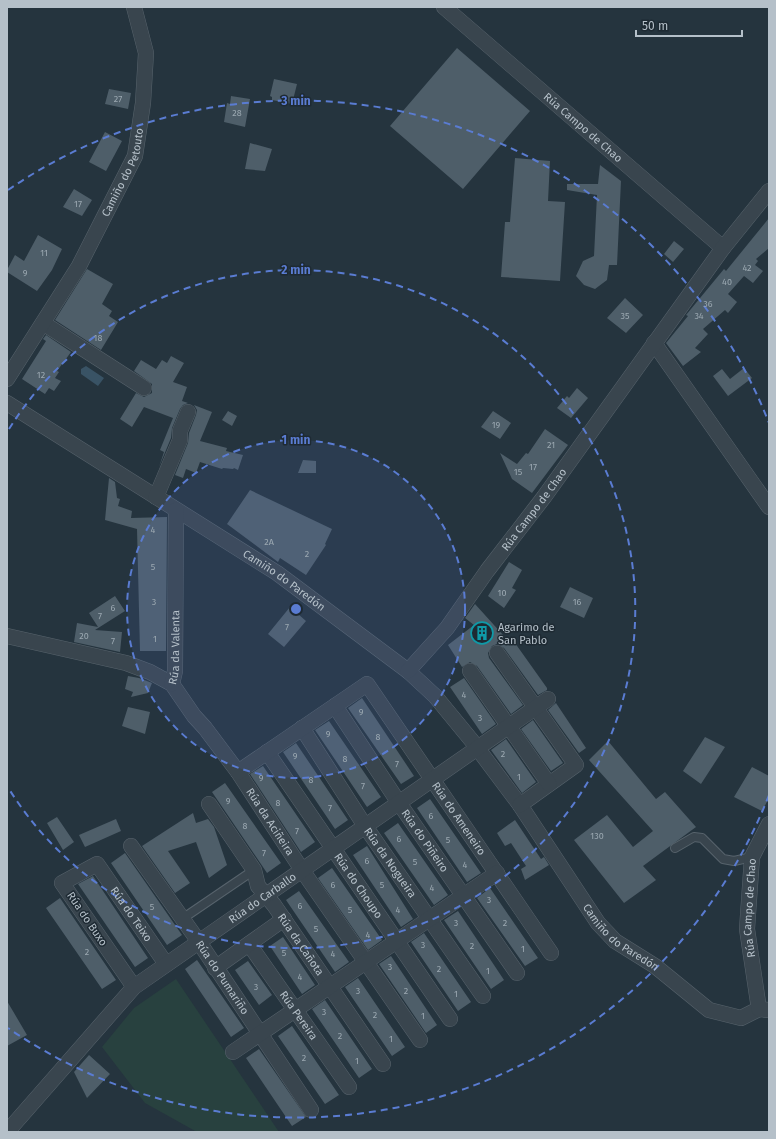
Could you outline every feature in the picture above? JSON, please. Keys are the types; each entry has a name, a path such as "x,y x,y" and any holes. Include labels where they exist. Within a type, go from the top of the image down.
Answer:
{"street":[{"name":"Camiño do Petouto","path":"7,379 79,266 135,156 143,103 146,53 134,7"},
{"name":"Rúa Campo de Chao","path":"444,7 723,248"},
{"name":"Rúa Campo de Chao","path":"408,671 447,628 487,571 544,497 723,248 769,190"},
{"path":"43,322 144,388"},
{"path":"654,343 769,507"},
{"name":"Camiño do Paredón","path":"7,403 277,573 408,671 435,696 478,749 520,805 598,923 615,941 655,966 709,1010 741,1018 764,1010"},
{"path":"156,497 180,440 180,431 188,412"},
{"name":"Rúa da Valenta","path":"7,636 126,663 150,672 172,684 175,671 176,510"},
{"path":"497,653 576,765 520,805"},
{"path":"470,671 549,784"},
{"name":"Rúa da Aciñeira","path":"172,684 194,716 205,728 238,772 302,870 420,1040"},
{"name":"Rúa do Ameneiro","path":"335,706 367,684 551,953"},
{"name":"Rúa do Carballo","path":"7,1132 134,987 548,699"},
{"path":"238,772 335,706"},
{"name":"Rúa do Piñeiro","path":"335,706 399,803 516,973"},
{"name":"Rúa da Nogueira","path":"302,728 365,826 482,996"},
{"name":"Rúa do Choupo","path":"267,752 332,849 450,1019"},
{"name":"Rúa da Cañota","path":"209,804 254,870 258,886 284,919 383,1064"},
{"name":"Rúa Campo de Chao","path":"764,1010 747,929 752,857 769,824"},
{"name":"Rúa do Pumariño","path":"131,846 199,942 311,1110"},
{"name":"Rúa do Teixo","path":"97,864 166,964"},
{"name":"Rúa do Buxo","path":"97,864 62,883 134,987"},
{"path":"233,1052 497,873"},
{"path":"215,968 284,919"},
{"name":"Rúa Pereira","path":"249,944 349,1087"}],"lane":[{"path":"675,848 694,837 702,838 723,859 734,861 752,857"},
{"path":"182,919 254,870"}],"green space":[{"path":"176,979 279,1132 197,1132 145,1103 102,1047 134,1008"}],"water":[{"path":"86,366 104,378 98,386 81,374 81,369"}],"building":[{"path":"457,48 530,111 463,189 390,126"},
{"path":"274,79 297,84 292,104 272,100 272,97 270,96"},
{"path":"109,89 131,93 128,109 105,104"},
{"path":"231,96 250,99 245,127 224,122 227,103 230,104"},
{"path":"105,132 122,141 106,171 89,162"},
{"path":"250,143 272,149 265,171 245,169"},
{"path":"515,158 550,161 548,201 565,202 560,281 501,277 505,222 510,222"},
{"path":"600,165 621,181 617,265 609,265 607,280 595,289 584,285 576,276 583,261 594,256 597,195 567,190 567,184 598,184"},
{"path":"74,189 92,200 82,216 63,207"},
{"path":"769,218 769,248 756,259 758,261 755,265 763,271 753,283 744,276 728,294 737,302 728,313 725,310 703,329 708,334 695,348 701,352 683,366 666,343 688,316 686,315 724,269 726,271"},
{"path":"38,235 62,249 52,270 37,291 7,272 7,270 15,255 24,261"},
{"path":"674,241 684,249 673,262 664,254"},
{"path":"87,269 113,284 102,304 112,311 109,316 118,322 101,350 55,320"},
{"path":"625,298 643,315 626,333 607,318"},
{"path":"46,335 71,352 57,371 59,372 55,378 61,381 54,391 49,388 45,394 22,379 46,341 43,339"},
{"path":"171,356 184,363 173,382 187,387 182,401 188,403 183,405 180,409 172,428 171,438 159,467 164,452 160,450 173,418 144,407 132,427 120,419 136,393 144,397 152,393 152,384 134,371 141,360 156,369 162,360 167,363"},
{"path":"744,368 752,378 728,396 713,376 722,369 730,379"},
{"path":"577,388 588,398 571,418 557,408 567,396 569,398"},
{"path":"194,405 212,412 200,441 227,448 226,451 243,455 238,470 234,468 222,469 200,462 196,473 186,469 183,478 175,475 188,443 189,433 196,415 197,410"},
{"path":"228,411 237,416 232,426 222,420"},
{"path":"493,411 511,423 500,439 481,427"},
{"path":"545,429 568,445 532,493 512,479 500,453 517,464 526,453 528,454"},
{"path":"303,460 316,461 316,473 298,473"},
{"path":"109,478 115,482 117,498 120,499 118,506 132,511 131,518 167,517 166,651 140,651 137,529 105,520"},
{"path":"250,490 332,529 325,544 326,545 306,575 280,558 278,562 227,524"},
{"path":"509,562 522,570 512,588 516,590 504,608 488,596"},
{"path":"570,587 593,598 584,618 560,607"},
{"path":"115,596 125,611 95,630 122,632 120,652 74,642 77,623 98,627 89,613"},
{"path":"475,604 512,645 515,643 547,688 547,690 538,695 504,648 497,644 492,646 488,653 489,658 523,705 511,714 477,666 470,662 462,667 448,645 474,625 465,618"},
{"path":"290,607 306,621 284,647 268,634"},
{"path":"128,676 152,683 148,693 131,697 133,692 125,689"},
{"path":"464,678 496,724 482,734 450,687"},
{"path":"362,698 414,776 401,784 348,708"},
{"path":"556,703 586,748 579,753 548,710"},
{"path":"128,707 150,712 145,734 122,726"},
{"path":"533,720 563,763 551,771 521,729"},
{"path":"329,721 381,797 367,807 315,730"},
{"path":"705,737 725,747 701,784 683,771"},
{"path":"506,739 536,782 522,793 491,750"},
{"path":"608,741 656,799 665,792 696,827 643,866 656,880 624,903 574,840 607,815 633,847 653,831 589,760"},
{"path":"296,743 348,820 335,829 283,752"},
{"path":"263,766 315,842 301,852 250,774"},
{"path":"752,767 769,776 769,798 762,811 734,797"},
{"path":"225,783 281,863 267,873 212,792"},
{"path":"430,799 481,873 467,882 417,808"},
{"path":"193,813 196,823 208,819 214,827 227,865 209,878 196,842 168,851 190,883 175,893 142,846"},
{"path":"57,817 74,842 63,850 47,823"},
{"path":"116,819 121,831 85,847 79,835"},
{"path":"515,820 541,859 544,857 549,865 525,880 521,869 526,866 511,843 505,846 497,833"},
{"path":"398,823 448,895 434,905 384,833"},
{"path":"367,846 413,919 401,927 353,855"},
{"path":"125,853 182,935 167,945 111,863"},
{"path":"332,868 382,940 368,950 318,878"},
{"path":"93,876 148,958 135,967 78,884"},
{"path":"490,888 538,958 525,966 477,898"},
{"path":"299,891 349,962 335,972 286,900"},
{"path":"60,898 116,980 102,989 46,908"},
{"path":"458,911 504,980 491,989 444,920"},
{"path":"424,933 471,1002 458,1011 411,942"},
{"path":"283,937 315,985 302,994 270,946"},
{"path":"391,956 437,1025 426,1033 379,964"},
{"path":"197,960 244,1028 231,1037 185,969"},
{"path":"248,961 272,995 259,1005 235,970"},
{"path":"358,978 405,1047 392,1056 345,987"},
{"path":"325,1000 372,1069 359,1078 312,1009"},
{"path":"7,1001 27,1035 7,1046"},
{"path":"292,1026 339,1095 325,1104 278,1036"},
{"path":"259,1049 306,1117 292,1126 246,1058"},
{"path":"89,1055 110,1074 87,1098 74,1072"}],"place":[{"name":"Agarimo de San Pablo","path":"482,633"}]}
